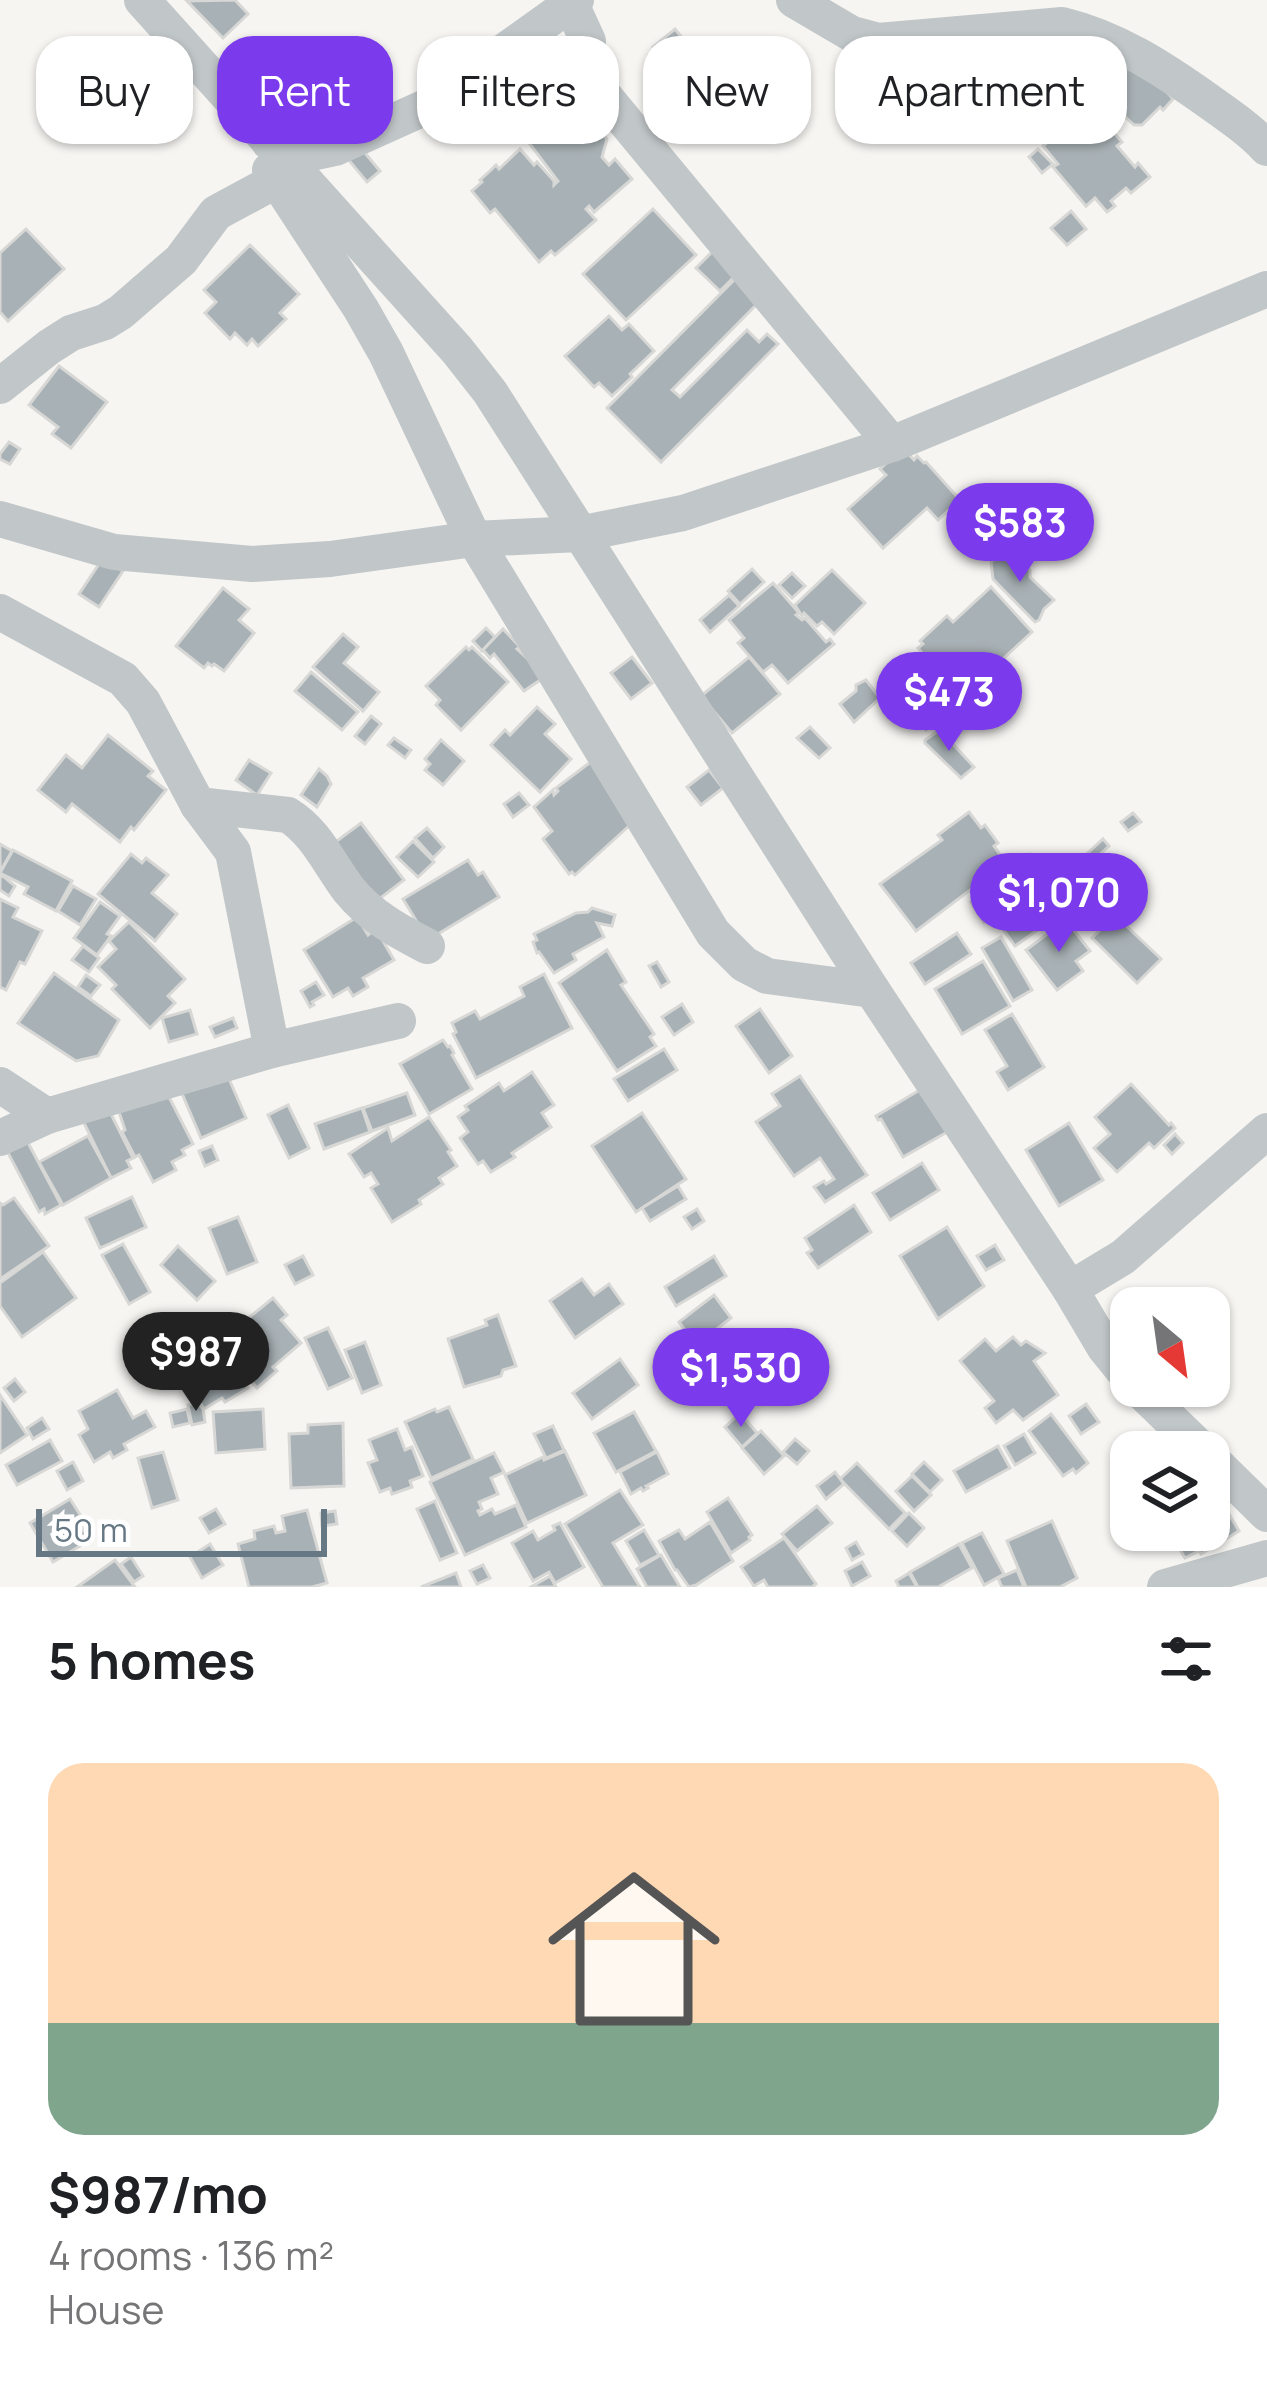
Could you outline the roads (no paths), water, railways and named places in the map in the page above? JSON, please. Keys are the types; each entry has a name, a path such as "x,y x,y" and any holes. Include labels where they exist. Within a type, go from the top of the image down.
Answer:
{"street":[{"path":"142,0 217,82"},
{"path":"794,0 852,34 878,41 1057,13 1174,77 1267,148"},
{"path":"393,122 426,107 572,1 588,41 585,61 601,92 892,444"},
{"path":"203,66 377,337 474,539 713,933 744,964 767,976 872,990"},
{"path":"271,144 475,370 1110,1354"},
{"path":"273,144 288,152 312,153 344,144"},
{"path":"0,386 49,346 121,312 181,260 216,213 277,180"},
{"path":"0,519 114,552 252,564 330,559 474,539 579,534 683,512 892,444 1267,289"},
{"path":"0,612 124,680 143,702 236,863 272,1050"},
{"path":"199,806 288,815 309,830 362,904 394,930 427,946"},
{"path":"0,1138 46,1116 272,1050 398,1021"},
{"path":"0,1085 46,1116"},
{"path":"1070,1289 1124,1257 1267,1131"},
{"path":"1158,1407 1182,1431"},
{"path":"1230,1478 1267,1514"},
{"path":"1165,1587 1267,1558"}]}
